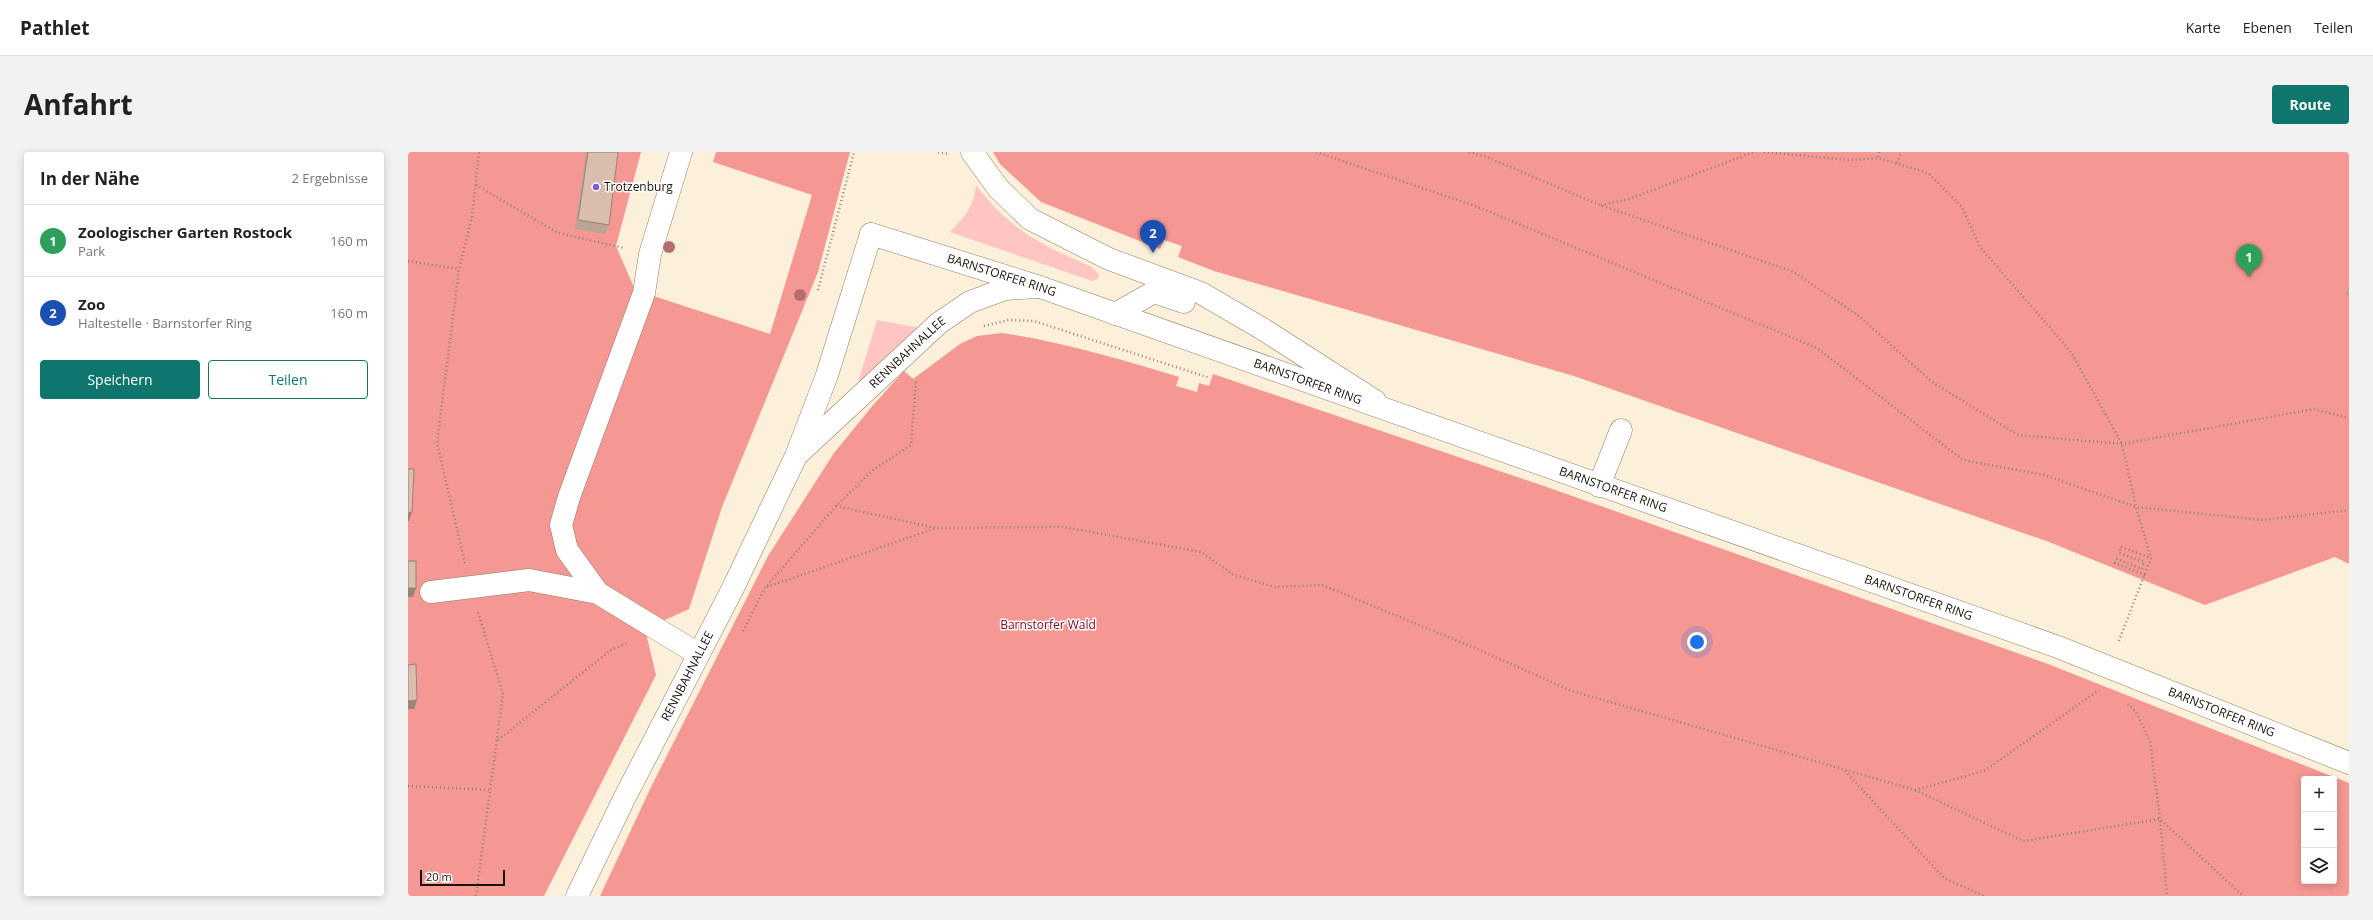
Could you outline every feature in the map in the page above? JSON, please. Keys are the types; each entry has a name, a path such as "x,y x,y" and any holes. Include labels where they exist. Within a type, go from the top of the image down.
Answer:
{"main road":[{"path":"598,593 567,550 561,525 569,497 644,293 650,254 681,152"},
{"path":"972,152 998,188 1030,219 1109,259 1201,293 1261,328 1391,411"},
{"name":"BARNSTORFER RING","path":"871,234 1040,287 1599,486 2050,644 2349,763"},
{"name":"RENNBAHNALLEE","path":"577,896 732,588 796,456 827,375 871,234"},
{"name":"RENNBAHNALLEE","path":"796,456 939,323 970,302 1006,289 1040,287"},
{"path":"1115,314 1154,292 1261,328"},
{"path":"1599,486 1621,430"},
{"path":"431,592 528,580 598,593 698,654"}],"path":[{"path":"476,896 503,694 471,587 437,443 459,269 472,217 479,152"},
{"path":"818,290 854,152"},
{"path":"1316,152 1478,207 1817,348 1964,460 2044,475 2136,507 2264,520 2349,510"},
{"path":"1469,152 1600,205 1794,272 1859,316 1932,382 2018,435 2122,444 2314,409 2349,418"},
{"path":"1600,205 1629,199 1754,152"},
{"path":"1764,152 1850,160 1878,158 1928,173 1962,207 1980,247 2071,352 2122,444 2136,507 2151,558 2109,667 2103,687 1984,772 1915,790"},
{"path":"1878,158 1879,152"},
{"path":"1897,164 1901,152"},
{"path":"476,185 558,233 650,254"},
{"path":"408,261 459,269"},
{"path":"978,328 1009,320 1034,322 1210,378"},
{"path":"743,631 765,588 836,506 873,470 910,445 916,379"},
{"path":"836,506 936,528 1064,527 1201,552 1234,575 1275,587 1322,586 1475,648 1572,691 1915,790 2023,841 2160,819"},
{"path":"765,588 936,528"},
{"path":"2145,575 2115,563 2117,559 2142,569 2144,562 2119,553 2121,547 2151,558"},
{"path":"498,740 611,650 641,637 669,636"},
{"path":"2127,703 2136,712 2150,741 2160,819 2167,896"},
{"path":"1845,770 1944,878 1984,896"},
{"path":"408,786 491,790"},
{"path":"2160,819 2242,896"}],"shaded area":[{"path":"976,185 1001,213 1027,234 1056,251 1090,266 1098,273 1099,278 1092,281 950,232 968,211 973,199"},
{"path":"877,320 920,328 855,392"}],"green space":[{"path":"408,152 641,152 616,246 635,290 770,334 812,195 713,162 716,152 850,152 818,272 722,507 689,609 645,629 656,675 544,896 408,896"},
{"path":"993,152 2349,152 2349,564 2335,557 2205,605 2049,542 1574,376 1214,271 1178,257 1182,246 1164,240 1160,249 1041,202 1000,164"},
{"name":"Barnstorfer Wald","path":"1002,333 1047,341 1179,377 1176,386 1197,392 1199,383 1209,386 1213,374 1544,486 2048,664 2331,776 2301,776 2301,884 2337,884 2337,778 2349,783 2349,896 600,896 652,785 768,556 834,453 874,404 904,371 913,379 960,344 977,336"}],"building":[{"name":"Trotzenburg","path":"588,152 618,152 609,225 578,220"},
{"path":"408,469 414,469 412,512 408,513"},
{"path":"408,561 416,561 416,588 408,588"},
{"path":"416,664 417,700 408,701 408,665"}],"place":[{"name":"Trotzenburg","path":"596,187"},
{"name":"Zoo","path":"1153,253"},
{"name":"Zoologischer Garten Rostock","path":"2249,277"}]}
